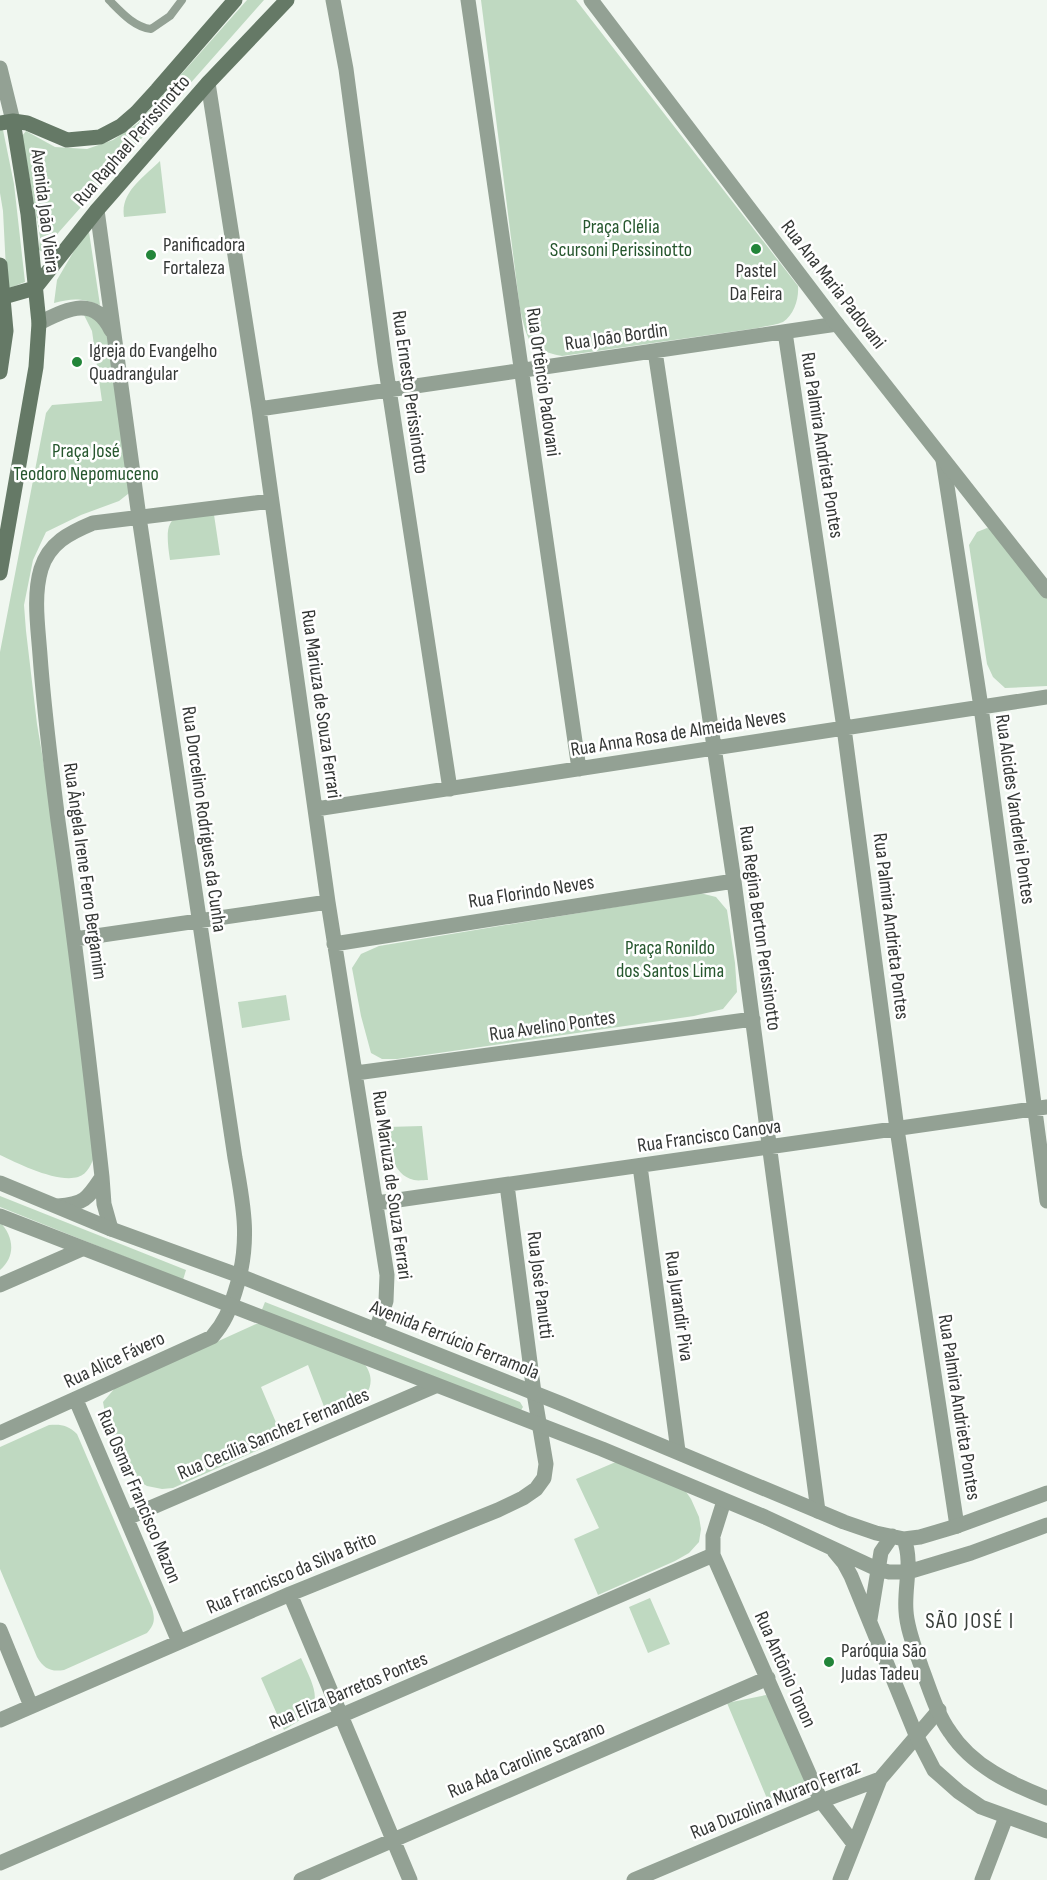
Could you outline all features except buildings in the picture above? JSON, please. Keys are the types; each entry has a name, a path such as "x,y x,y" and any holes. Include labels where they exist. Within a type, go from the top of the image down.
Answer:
{"main road":[{"name":"Rua Raphael Perissinotto","path":"6,122 27,123 67,140 100,137 121,126 157,90 235,0"},
{"name":"Rua Raphael Perissinotto","path":"35,288 97,210 208,83 287,0"},
{"name":"Avenida João Vieira","path":"0,573 36,367 39,323 28,214 6,122"},
{"path":"0,265 6,331 0,372"},
{"path":"2,298 35,288"}],"street":[{"name":"Rua Ernesto Perissinotto","path":"333,0 346,69 389,391 450,789"},
{"name":"Rua Ortêncio Padovani","path":"468,0 579,769"},
{"name":"Rua Ana Maria Padovani","path":"591,0 837,324 1047,591"},
{"name":"Avenida João Vieira","path":"0,68 6,122"},
{"name":"Rua Mariuza de Souza Ferrari","path":"208,83 259,409 334,944 387,1275 386,1301 376,1330"},
{"name":"Rua Dorcelino Rodrigues da Cunha","path":"97,210 139,517 244,1209 245,1258 230,1306"},
{"name":"Rua Dorcelino Rodrigues da Cunha","path":"39,323 66,310 80,307 94,310 101,315 114,336"},
{"name":"Rua João Bordin","path":"259,409 837,324"},
{"name":"Rua Palmira Andrieta Pontes","path":"785,332 844,728 897,1129 957,1526"},
{"name":"Rua Regina Berton Perissinotto","path":"655,351 734,881 818,1510"},
{"name":"Rua Alcides Vanderlei Pontes","path":"943,460 1041,1108 1047,1201"},
{"path":"139,517 271,501"},
{"name":"Rua Ângela Irene Ferro Bergamim","path":"111,1229 104,1204 75,939 45,724 36,603 40,570 55,544 67,534 93,523 139,517"},
{"name":"Rua Anna Rosa de Almeida Neves","path":"316,809 1047,697"},
{"name":"Rua Florindo Neves","path":"334,944 734,881"},
{"path":"75,939 328,902"},
{"name":"Rua Avelino Pontes","path":"356,1073 753,1019"},
{"name":"Rua Francisco Canova","path":"377,1203 1041,1108"},
{"name":"Rua Jurandir Piva","path":"640,1166 678,1451"},
{"path":"58,1206 71,1205 87,1198 102,1177"},
{"name":"Avenida Ferrúcio Ferramola","path":"0,1183 111,1229 240,1276 534,1393 844,1522 876,1533 898,1537"},
{"name":"Rua José Panutti","path":"507,1185 540,1425"},
{"path":"0,1216 675,1479 830,1546 877,1569 889,1572 909,1572 971,1553 1047,1525"},
{"path":"0,1285 82,1249"},
{"name":"Rua Alice Fávero","path":"0,1433 212,1337 224,1324 230,1306"},
{"name":"Rua Cecília Sanchez Fernandes","path":"127,1518 435,1386"},
{"name":"Rua Osmar Francisco Mazon","path":"76,1400 179,1642"},
{"name":"Rua Francisco da Silva Brito","path":"0,1719 290,1594 523,1498 536,1489 544,1478 546,1464 540,1425"},
{"path":"870,1619 881,1552 898,1537 920,1537 1047,1493"},
{"path":"713,1556 713,1536 724,1501"},
{"path":"898,1537 908,1556 906,1612 919,1660 949,1732 967,1753 1012,1785 1047,1798"},
{"path":"830,1546 844,1563 870,1619 916,1735 934,1770 959,1792 981,1807 1047,1831"},
{"name":"Rua Antônio Tonon","path":"713,1556 821,1801 854,1844"},
{"name":"Rua Eliza Barretos Pontes","path":"0,1863 713,1556"},
{"path":"290,1594 410,1880"},
{"path":"0,1630 31,1706"},
{"name":"Rua Ada Caroline Scarano","path":"301,1880 768,1678"},
{"name":"Rua Duzolina Muraro Ferraz","path":"634,1880 821,1801 880,1779 939,1710"},
{"path":"840,1880 880,1779"},
{"path":"982,1880 1006,1817"}],"lane":[{"path":"109,0 142,28 151,29 170,16 182,0"}],"green space":[{"path":"247,0 264,0 59,232 44,253 39,250 40,237 22,136 26,131 55,147 87,149 113,140 138,123"},
{"name":"Praça Clélia Scursoni Perissinotto","path":"481,0 576,0 798,286 795,306 787,319 758,328 562,356 542,350 531,342 520,309"},
{"path":"0,130 3,130 14,184 25,282 7,289 0,193"},
{"path":"160,161 166,213 124,217 124,208 129,193"},
{"path":"89,232 100,305 77,300 54,303 57,280 78,244"},
{"name":"Praça José Teodoro Nepomuceno","path":"84,315 104,316 133,490 119,501 81,515 46,532 33,560 24,605 37,724 55,831 95,1154 87,1171 78,1177 69,1178 38,1172 0,1155 0,652 46,413 52,405 102,401 92,331"},
{"path":"213,508 220,555 170,560 168,534 169,525 173,520 188,513"},
{"path":"987,528 1001,532 1047,592 1047,686 1005,688 993,677 987,664 969,545 977,532"},
{"name":"Praça Ronildo dos Santos Lima","path":"700,893 716,897 727,910 737,992 723,1009 694,1016 397,1059 382,1059 371,1053 352,968 361,954 379,946"},
{"path":"286,995 290,1020 242,1028 238,1002"},
{"path":"422,1126 428,1180 416,1180 400,1172 392,1159 387,1127"},
{"path":"0,1196 186,1270 183,1280 0,1207"},
{"path":"0,1222 8,1234 11,1253 0,1270"},
{"path":"265,1302 520,1402 523,1407 520,1412 261,1312"},
{"path":"256,1324 280,1327 357,1357 368,1370 371,1380 369,1389 357,1404 328,1417 308,1365 261,1387 283,1439 173,1488 162,1489 147,1486 132,1477 107,1424 103,1402 115,1388"},
{"path":"49,1425 64,1426 77,1434 152,1608 154,1618 152,1627 147,1633 59,1671 45,1667 37,1657 0,1569 0,1447"},
{"path":"618,1461 680,1483 691,1499 699,1517 701,1529 699,1542 689,1553 598,1595 574,1539 599,1528 576,1479"},
{"path":"650,1598 670,1644 648,1653 629,1607"},
{"path":"301,1658 312,1682 315,1700 306,1714 284,1730 261,1678"},
{"path":"766,1695 776,1702 805,1780 798,1795 771,1808 727,1703"}],"place":[{"name":"Pastel Da Feira","path":"756,249"},
{"name":"Panificadora Fortaleza","path":"151,255"},
{"name":"Igreja do Evangelho Quadrangular","path":"77,362"},
{"name":"Paróquia São Judas Tadeu","path":"829,1662"}],"district":[{"name":"SÃO JOSÉ I","path":"970,1620"}]}
